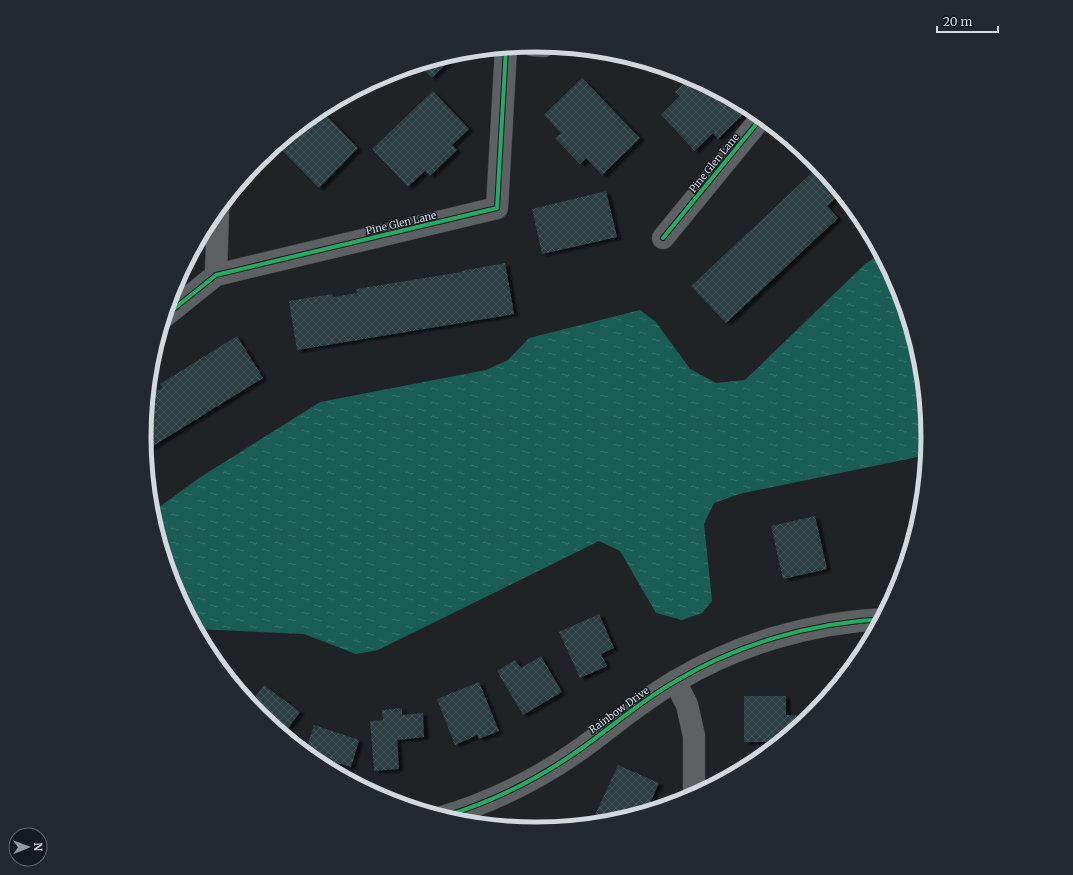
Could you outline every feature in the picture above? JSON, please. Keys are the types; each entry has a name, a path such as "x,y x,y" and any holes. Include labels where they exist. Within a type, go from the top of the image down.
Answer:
{"street":[{"name":"Pine Glen Lane","path":"173,310 216,275 497,208 506,53"},
{"name":"Pine Glen Lane","path":"663,238 758,122"},
{"path":"216,275 218,221"},
{"name":"Rainbow Drive","path":"458,815 537,777 582,748 634,708 676,681 710,663 759,642 793,632 828,625 876,620"},
{"path":"676,681 687,705 694,736 694,789"}],"water":[{"path":"876,256 893,290 902,314 915,362 919,387 922,438 921,456 739,494 714,503 704,524 712,601 702,613 682,620 656,613 620,551 599,541 378,650 356,654 304,634 203,629 191,608 171,561 157,508 199,478 320,402 486,370 508,360 529,338 640,310 656,322 690,369 716,383 745,380 864,265"}],"building":[{"path":"448,62 432,78 423,69"},
{"path":"582,78 640,138 602,175 586,158 580,164 555,138 561,133 544,115"},
{"path":"685,82 744,113 718,139 713,133 695,151 661,115 680,96 675,92"},
{"path":"433,91 469,129 452,145 457,150 430,176 425,171 408,187 372,149"},
{"path":"326,115 358,148 319,188 281,149"},
{"path":"814,171 837,197 827,206 838,218 726,323 691,286"},
{"path":"606,191 617,237 542,254 532,209"},
{"path":"505,263 514,314 297,350 289,301 332,294 333,297 357,293 356,289 461,272"},
{"path":"237,336 263,378 151,447 153,393 163,387 160,384"},
{"path":"815,516 827,569 783,579 771,526"},
{"path":"599,614 614,648 601,654 607,666 580,678 559,632"},
{"path":"541,656 562,692 523,715 497,671 515,660 521,668"},
{"path":"479,682 499,731 479,739 477,735 455,745 437,699"},
{"path":"264,685 300,712 286,730 254,699"},
{"path":"744,696 786,696 786,715 796,715 796,722 772,742 744,742"},
{"path":"402,708 402,715 423,713 424,737 397,740 399,769 374,771 370,721 383,720 382,710"},
{"path":"314,725 359,740 351,767 328,760 328,761 307,747"},
{"path":"618,765 659,783 649,806 612,816 601,818 595,815"}],"cycle path":[{"path":"173,310 216,275 497,208 506,53"},
{"path":"663,238 758,122"},
{"path":"452,814 479,804 532,779 582,748 640,704 664,688 724,656 749,646 802,631 829,625 876,620"}]}
